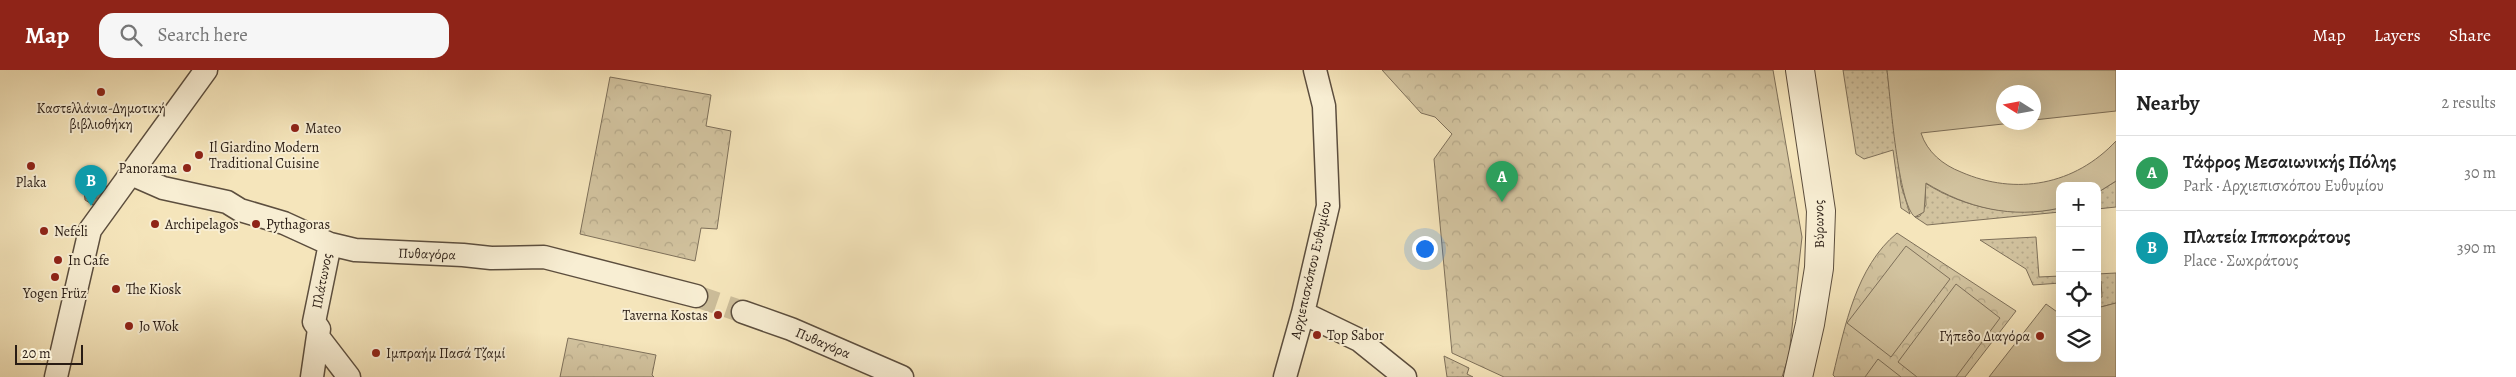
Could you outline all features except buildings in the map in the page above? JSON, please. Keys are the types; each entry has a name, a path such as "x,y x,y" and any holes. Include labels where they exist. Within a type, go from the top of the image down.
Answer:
{"street":[{"path":"56,377 90,230 206,70"},
{"name":"Βύρωνος","path":"1798,377 1810,324 1819,268 1821,210 1800,70"},
{"name":"Αρχιεπισκόπου Ευθυμίου","path":"1285,377 1303,314 1328,206 1329,185 1324,106 1316,72"},
{"name":"Πυθαγόρα","path":"131,174 163,188 226,202 240,210 284,223 330,244 355,250 491,258 544,257 696,296"},
{"name":"Πλάτωνος","path":"312,377 319,338 319,329 314,322 330,244"},
{"name":"Πυθαγόρα","path":"743,312 792,329 902,377"},
{"path":"1303,314 1359,340 1405,377"},
{"path":"319,338 348,377"}],"green space":[{"path":"1382,70 1773,70 1802,237 1789,355 1782,377 1504,377 1452,353 1434,159 1452,134 1435,117 1421,113"},
{"path":"1843,70 1887,70 1901,185 1910,214 1901,208 1893,150 1864,159 1856,154"},
{"path":"1887,70 2116,70 2116,111 2041,119 2041,85 1996,85 1996,125 1921,133 1927,146 1936,157 1954,169 1982,179 2023,184 2044,182 2082,168 2100,156 2116,141 2116,181 2101,190 2101,182 2056,182 2056,209 2025,212 2007,212 1974,205 1957,199 1926,183 1924,212 1915,217 1909,208 1899,172"},
{"path":"610,77 711,95 706,126 731,131 717,229 701,228 695,261 580,234"},
{"path":"2116,181 2116,207 2101,209 2101,190"},
{"path":"1925,183 1957,199 1990,209 2025,212 2056,209 2056,212 1927,225 1915,217 1920,216 1926,205"},
{"path":"1897,233 2016,311 1965,377 1835,377 1833,375 1842,337 1854,298 1862,280 1871,263"},
{"path":"2036,237 2039,277 2056,276 2056,283 2033,285 2026,269 1980,240"},
{"path":"1906,246 1950,279 1891,357 1847,323"},
{"path":"2116,273 2116,303 2101,307 2102,297 2101,274"},
{"path":"1956,284 2000,318 1956,377 1917,377 1898,362"},
{"name":"Γήπεδο Διαγόρα","path":"2116,303 2116,377 1989,377 2046,304 2056,311 2056,362 2101,362 2101,307"},
{"path":"568,338 656,355 652,375 654,377 560,377"},
{"path":"1444,356 1469,368 1467,374 1473,377 1447,377"},
{"path":"1878,359 1901,377 1865,377"}],"shaded area":[{"path":"96,181 104,183 109,190 95,206 85,200 84,192 88,184"}],"tunnel":[{"path":"696,296 743,312"}],"place":[{"name":"Καστελλάνια-Δημοτική βιβλιοθήκη","path":"101,92"},
{"name":"Mateo","path":"295,128"},
{"name":"Il Giardino Modern Traditional Cuisine","path":"199,155"},
{"name":"Plaka","path":"31,166"},
{"name":"Panorama","path":"187,168"},
{"name":"Τάφρος Μεσαιωνικής Πόλης","path":"1502,202"},
{"name":"Πλατεία Ιπποκράτους","path":"91,206"},
{"name":"Archipelagos","path":"155,224"},
{"name":"Pythagoras","path":"256,224"},
{"name":"Nefeli","path":"44,231"},
{"name":"In Cafe","path":"58,260"},
{"name":"Yogen Früz","path":"55,277"},
{"name":"The Kiosk","path":"116,289"},
{"name":"Taverna Kostas","path":"718,315"},
{"name":"Jo Wok","path":"129,326"},
{"name":"Top Sabor","path":"1317,335"},
{"name":"Γήπεδο Διαγόρα","path":"2040,336"},
{"name":"Ιμπραήμ Πασά Τζαμί","path":"376,353"}]}
